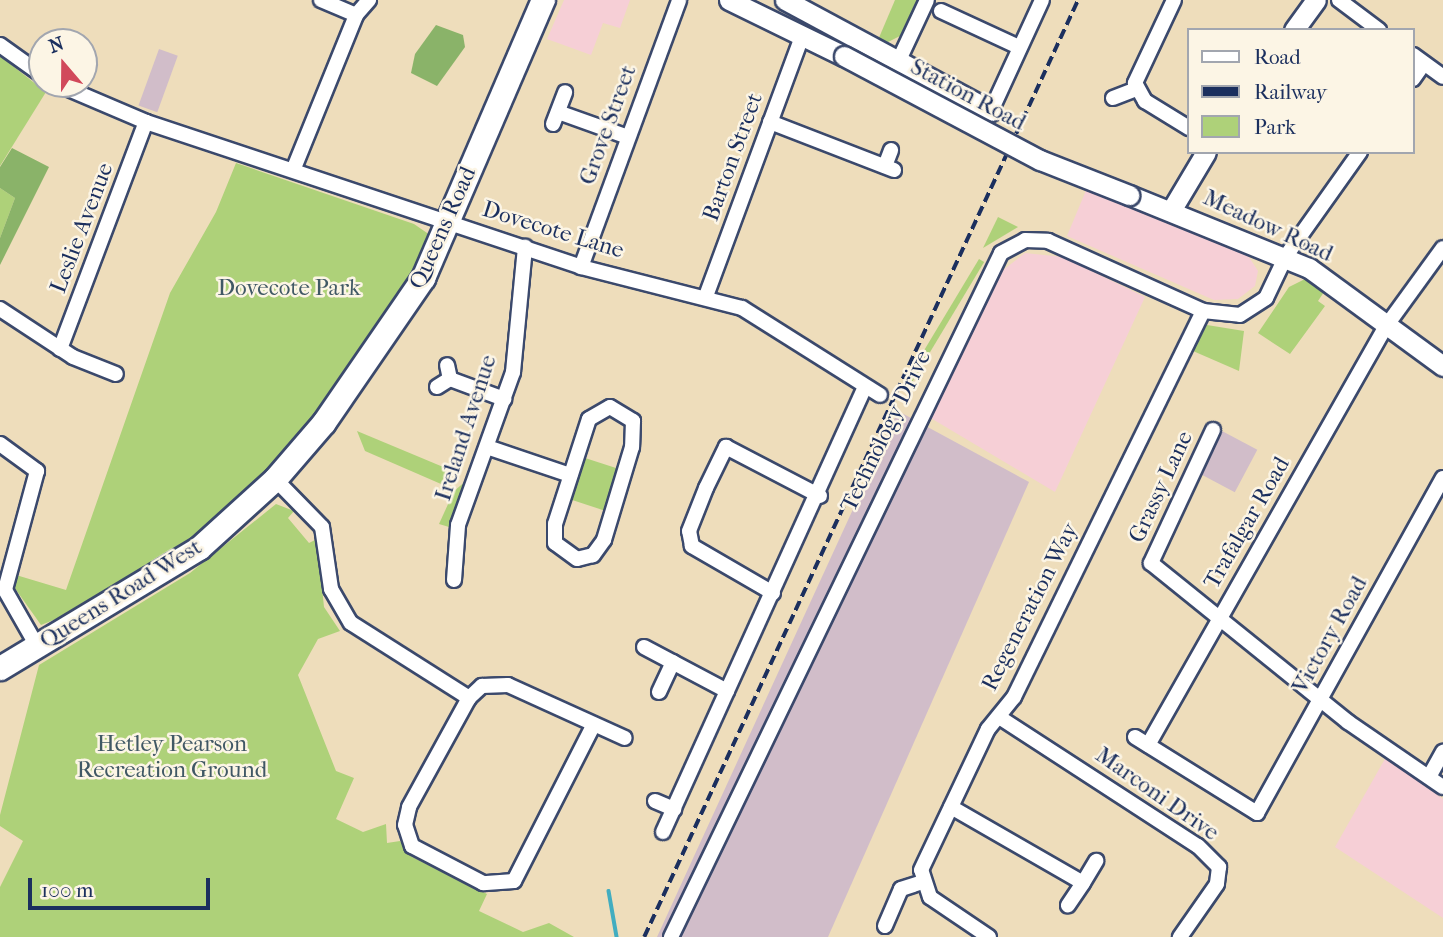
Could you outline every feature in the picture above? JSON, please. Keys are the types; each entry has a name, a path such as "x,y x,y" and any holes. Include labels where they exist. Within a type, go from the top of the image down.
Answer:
{"main road":[{"name":"Queens Road","path":"324,422 403,312 450,220 536,6"},
{"name":"Queens Road West","path":"0,668 173,567 275,479 324,422"}],"street":[{"path":"321,0 356,15"},
{"path":"294,168 356,15 369,0"},
{"name":"Grove Street","path":"581,267 679,0"},
{"name":"Station Road","path":"729,0 749,4 1040,160 1172,209"},
{"name":"Station Road","path":"785,0 844,37 899,60 991,111"},
{"path":"899,60 927,0"},
{"path":"991,111 1042,0"},
{"path":"1136,89 1138,65 1174,0"},
{"path":"1295,28 1316,0"},
{"path":"1339,0 1376,28"},
{"path":"941,11 1019,47"},
{"name":"Barton Street","path":"706,296 803,34"},
{"path":"0,45 28,65"},
{"path":"1419,59 1443,77"},
{"path":"1113,98 1136,89"},
{"path":"1136,89 1188,127"},
{"path":"565,92 556,118 628,137"},
{"name":"Dovecote Lane","path":"90,98 146,122 294,168 581,267 706,296 755,313 804,352 880,395"},
{"name":"Leslie Avenue","path":"60,349 146,122"},
{"path":"770,122 889,168 891,150"},
{"path":"1172,209 1205,154"},
{"name":"Technology Drive","path":"671,937 993,261 1018,242 1048,241 1203,311 1231,317 1254,310 1286,256 1359,154"},
{"name":"Meadow Road","path":"1172,209 1286,256 1443,366"},
{"name":"Ireland Avenue","path":"454,580 458,525 513,372 526,247"},
{"name":"Trafalgar Road","path":"1257,813 1142,741 1219,618 1387,325 1443,248"},
{"path":"0,309 60,349 116,374"},
{"name":"Regeneration Way","path":"922,882 921,870 951,807 999,717 1014,697 1203,311"},
{"path":"445,377 504,399"},
{"path":"663,832 820,496 864,387"},
{"path":"610,407 629,414 632,447 604,540 588,558 565,556 555,543 570,475 589,419 610,407"},
{"name":"Grassy Lane","path":"1213,430 1151,563 1219,618"},
{"path":"0,444 37,471 5,590 37,646"},
{"path":"487,447 570,475"},
{"path":"773,593 692,546 689,531 706,488 726,447 820,496"},
{"name":"Victory Road","path":"1257,813 1443,478"},
{"path":"275,479 322,527 331,589 351,624 469,698"},
{"path":"1219,618 1320,700 1443,787"},
{"path":"644,647 727,691"},
{"path":"659,692 673,662"},
{"path":"593,726 526,866 514,881 494,886 418,850 405,825 469,698 488,684 508,685 593,726 625,738"},
{"name":"Marconi Drive","path":"999,717 1198,846 1219,867 1217,884 1180,937"},
{"path":"1429,777 1443,752"},
{"path":"655,801 674,809"},
{"path":"951,807 1083,883"},
{"path":"1068,905 1096,861"},
{"path":"885,926 901,889 922,882 930,897 989,937"}],"shaded area":[{"path":"564,0 630,0 620,28 603,23 591,55 547,39"},
{"path":"159,49 178,56 157,112 138,105"},
{"path":"1087,188 1247,254 1258,271 1255,286 1238,299 1214,300 1067,236"},
{"path":"1025,253 1063,257 1145,297 1055,492 929,417 998,274"},
{"path":"898,411 1029,482 828,937 657,937"},
{"path":"1222,431 1257,450 1235,492 1199,473"},
{"path":"1386,757 1443,799 1443,918 1335,847"}],"green space":[{"path":"895,0 917,0 900,36 886,43 878,40"},
{"path":"436,25 463,35 465,47 437,86 411,73 415,54"},
{"path":"0,56 28,78 28,98 42,98 0,166"},
{"path":"12,148 49,167 0,265 0,238 15,198 0,188 0,167"},
{"name":"Dovecote Park","path":"236,163 414,224 430,235 431,246 354,372 247,495 191,541 89,606 41,625 14,587 16,575 66,590 170,293 216,212"},
{"path":"0,188 15,198 0,238"},
{"path":"998,217 1018,227 983,248"},
{"path":"979,259 984,262 907,391 902,388"},
{"path":"1307,278 1326,289 1318,301 1325,306 1290,354 1258,333 1289,287"},
{"path":"1207,325 1244,331 1239,371 1193,351"},
{"path":"357,431 448,469 441,484 365,451"},
{"path":"582,457 619,469 605,511 568,499"},
{"path":"466,481 449,527 439,524 454,491"},
{"name":"Hetley Pearson Recreation Ground","path":"276,504 294,511 288,518 309,543 317,539 324,607 340,631 318,639 298,675 336,771 354,778 336,819 363,832 386,824 387,843 400,841 412,857 487,894 479,911 523,932 549,923 574,937 0,937 0,887 23,841 0,826 0,815 39,665 190,573"}],"waterway":[{"path":"609,891 617,937"}],"railway":[{"path":"644,937 1078,0"}]}
